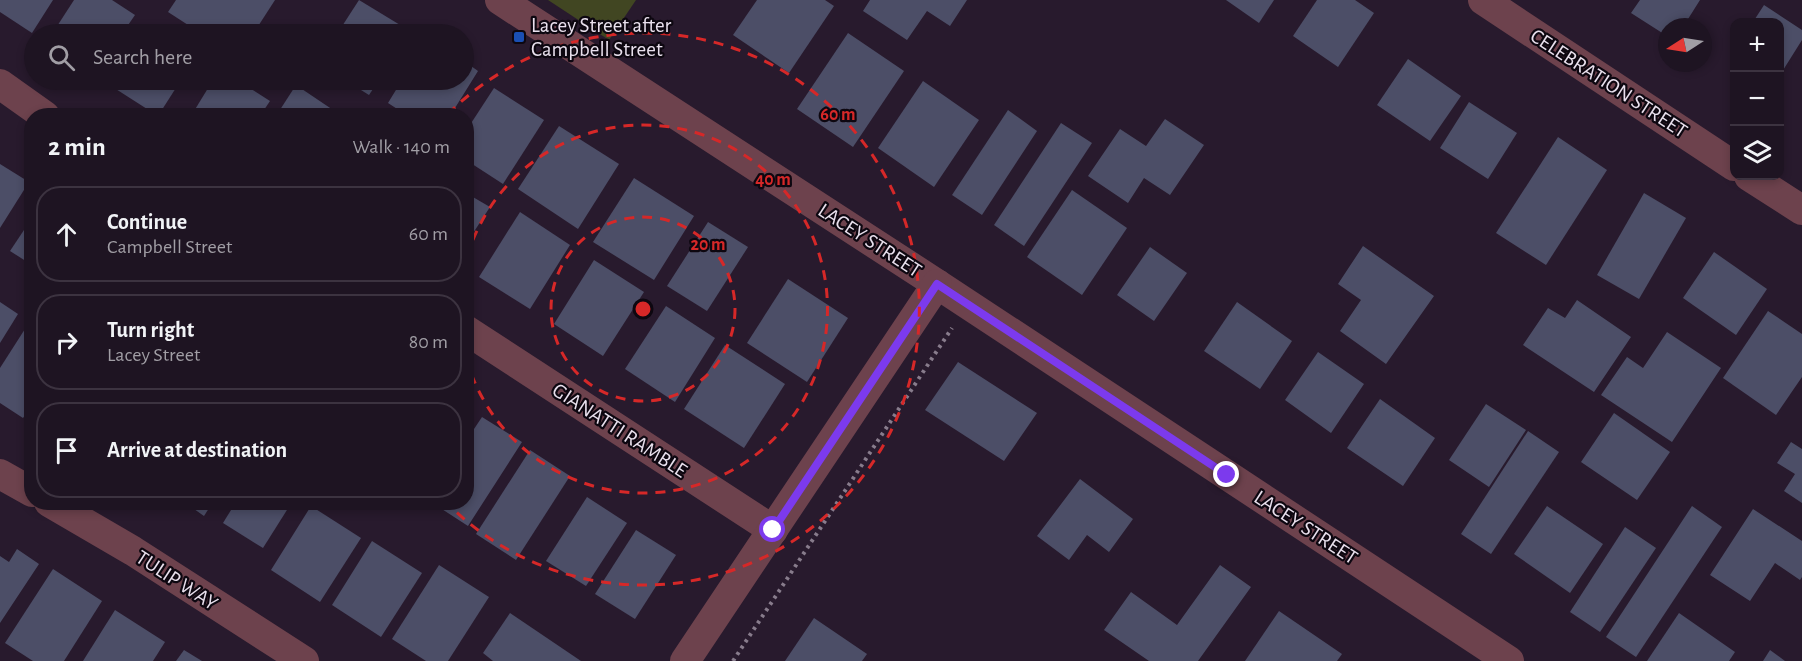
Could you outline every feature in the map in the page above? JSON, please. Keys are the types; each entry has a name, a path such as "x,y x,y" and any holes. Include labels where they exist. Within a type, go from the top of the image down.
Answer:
{"street":[{"name":"LACEY STREET","path":"500,0 968,304 1509,661"},
{"name":"CELEBRATION STREET","path":"1483,0 1730,163"},
{"path":"0,84 34,108"},
{"path":"1755,180 1802,210"},
{"path":"685,661 937,284"},
{"name":"GIANATTI RAMBLE","path":"474,335 773,530"},
{"path":"0,474 24,488"},
{"name":"TULIP WAY","path":"63,510 133,551 304,661"}],"path":[{"path":"733,661 968,304"}],"green space":[{"path":"548,0 636,0 609,40"}],"building":[{"path":"0,0 53,0 38,24 24,24 24,28 0,12"},
{"path":"74,0 112,0 135,15 129,24 58,24"},
{"path":"176,0 275,0 259,24 187,24 168,12"},
{"path":"359,0 398,24 343,24"},
{"path":"757,0 825,0 834,6 789,73 733,35"},
{"path":"870,0 967,0 950,26 927,11 907,40 863,11"},
{"path":"1226,0 1274,0 1259,23"},
{"path":"1317,0 1355,0 1374,13 1338,67 1293,36"},
{"path":"1640,0 1700,0 1689,18 1658,18 1658,30 1631,13"},
{"path":"1764,5 1784,18 1756,18"},
{"path":"1784,18 1802,30 1802,40 1784,69"},
{"path":"848,33 904,71 853,147 797,109"},
{"path":"1408,59 1461,96 1430,141 1377,105"},
{"path":"923,81 979,120 934,187 878,148"},
{"path":"494,88 544,120 503,184 474,165 474,119"},
{"path":"117,90 175,90 163,108 146,108"},
{"path":"207,90 253,90 270,101 265,108 196,108"},
{"path":"293,90 303,90 330,108 281,108"},
{"path":"361,90 372,90 369,95"},
{"path":"396,90 466,90 455,108 396,108 388,103"},
{"path":"1469,102 1517,133 1488,179 1440,148"},
{"path":"1008,110 1037,131 982,215 952,195"},
{"path":"1165,119 1204,145 1170,195 1144,178 1128,203 1088,176 1120,129 1146,146"},
{"path":"1061,123 1092,143 1024,246 994,225"},
{"path":"559,126 619,164 578,229 518,189"},
{"path":"1558,137 1607,170 1546,265 1496,233"},
{"path":"0,164 24,179 24,190 0,228"},
{"path":"634,178 694,216 654,280 593,242"},
{"path":"1072,190 1127,228 1082,295 1027,257"},
{"path":"1644,193 1686,218 1639,299 1597,275"},
{"path":"474,198 490,207 474,232"},
{"path":"520,212 570,245 530,309 479,277"},
{"path":"708,222 748,247 707,311 667,286"},
{"path":"24,230 24,260 10,251"},
{"path":"1363,246 1434,296 1386,364 1340,331 1361,300 1338,284"},
{"path":"1150,247 1187,273 1154,321 1117,295"},
{"path":"1714,252 1767,289 1736,335 1683,298"},
{"path":"594,260 644,292 603,356 554,324"},
{"path":"788,279 848,318 807,382 747,343"},
{"path":"1577,300 1631,337 1594,392 1523,345 1548,308 1565,318"},
{"path":"0,302 18,314 0,343"},
{"path":"1237,302 1292,341 1260,389 1204,351"},
{"path":"666,306 715,338 675,402 625,369"},
{"path":"1768,311 1802,334 1802,377 1776,415 1723,378"},
{"path":"24,330 23,418 0,403 0,368"},
{"path":"1667,332 1721,368 1672,442 1601,395 1627,357 1643,368"},
{"path":"725,345 785,384 744,448 684,409"},
{"path":"1318,352 1364,384 1331,433 1285,400"},
{"path":"958,362 1037,413 1004,461 925,410"},
{"path":"1380,399 1435,438 1403,486 1347,448"},
{"path":"1486,404 1526,430 1489,487 1449,460"},
{"path":"1614,413 1670,452 1637,500 1581,462"},
{"path":"482,417 522,442 468,526 443,510 474,510 474,429"},
{"path":"1528,431 1559,452 1491,554 1461,534"},
{"path":"1791,442 1802,449 1802,503 1784,491 1795,474 1777,463"},
{"path":"530,450 570,476 516,560 476,534"},
{"path":"1080,479 1133,519 1109,552 1087,535 1069,560 1037,536"},
{"path":"587,497 627,523 586,586 546,561"},
{"path":"1547,506 1603,544 1570,593 1514,554"},
{"path":"1692,506 1722,527 1636,657 1606,637"},
{"path":"1753,509 1802,541 1802,577 1800,580 1775,563 1750,601 1710,575"},
{"path":"195,510 208,510 204,516"},
{"path":"231,510 287,510 263,548 223,523"},
{"path":"308,510 317,510 361,538 320,602 271,570"},
{"path":"1625,527 1656,548 1600,632 1570,612"},
{"path":"636,530 676,555 635,619 595,594"},
{"path":"372,541 422,573 381,637 332,605"},
{"path":"17,549 39,564 0,623 0,556 9,562"},
{"path":"439,565 489,597 448,661 426,661 392,639"},
{"path":"1220,565 1251,587 1198,661 1149,661 1104,630 1131,592 1177,625"},
{"path":"53,569 102,601 64,661 33,661 5,643"},
{"path":"115,610 165,642 153,661 83,661"},
{"path":"1279,611 1342,654 1337,661 1245,661"},
{"path":"510,613 581,661 493,661 483,653"},
{"path":"1679,613 1735,652 1729,661 1647,661"},
{"path":"814,618 867,654 862,661 785,661"},
{"path":"184,650 202,661 176,661"},
{"path":"1770,650 1785,661 1763,661"}],"place":[{"name":"Lacey Street after Campbell Street","path":"519,37"}],"route":[{"path":"773,530 937,284 1227,475"}]}
